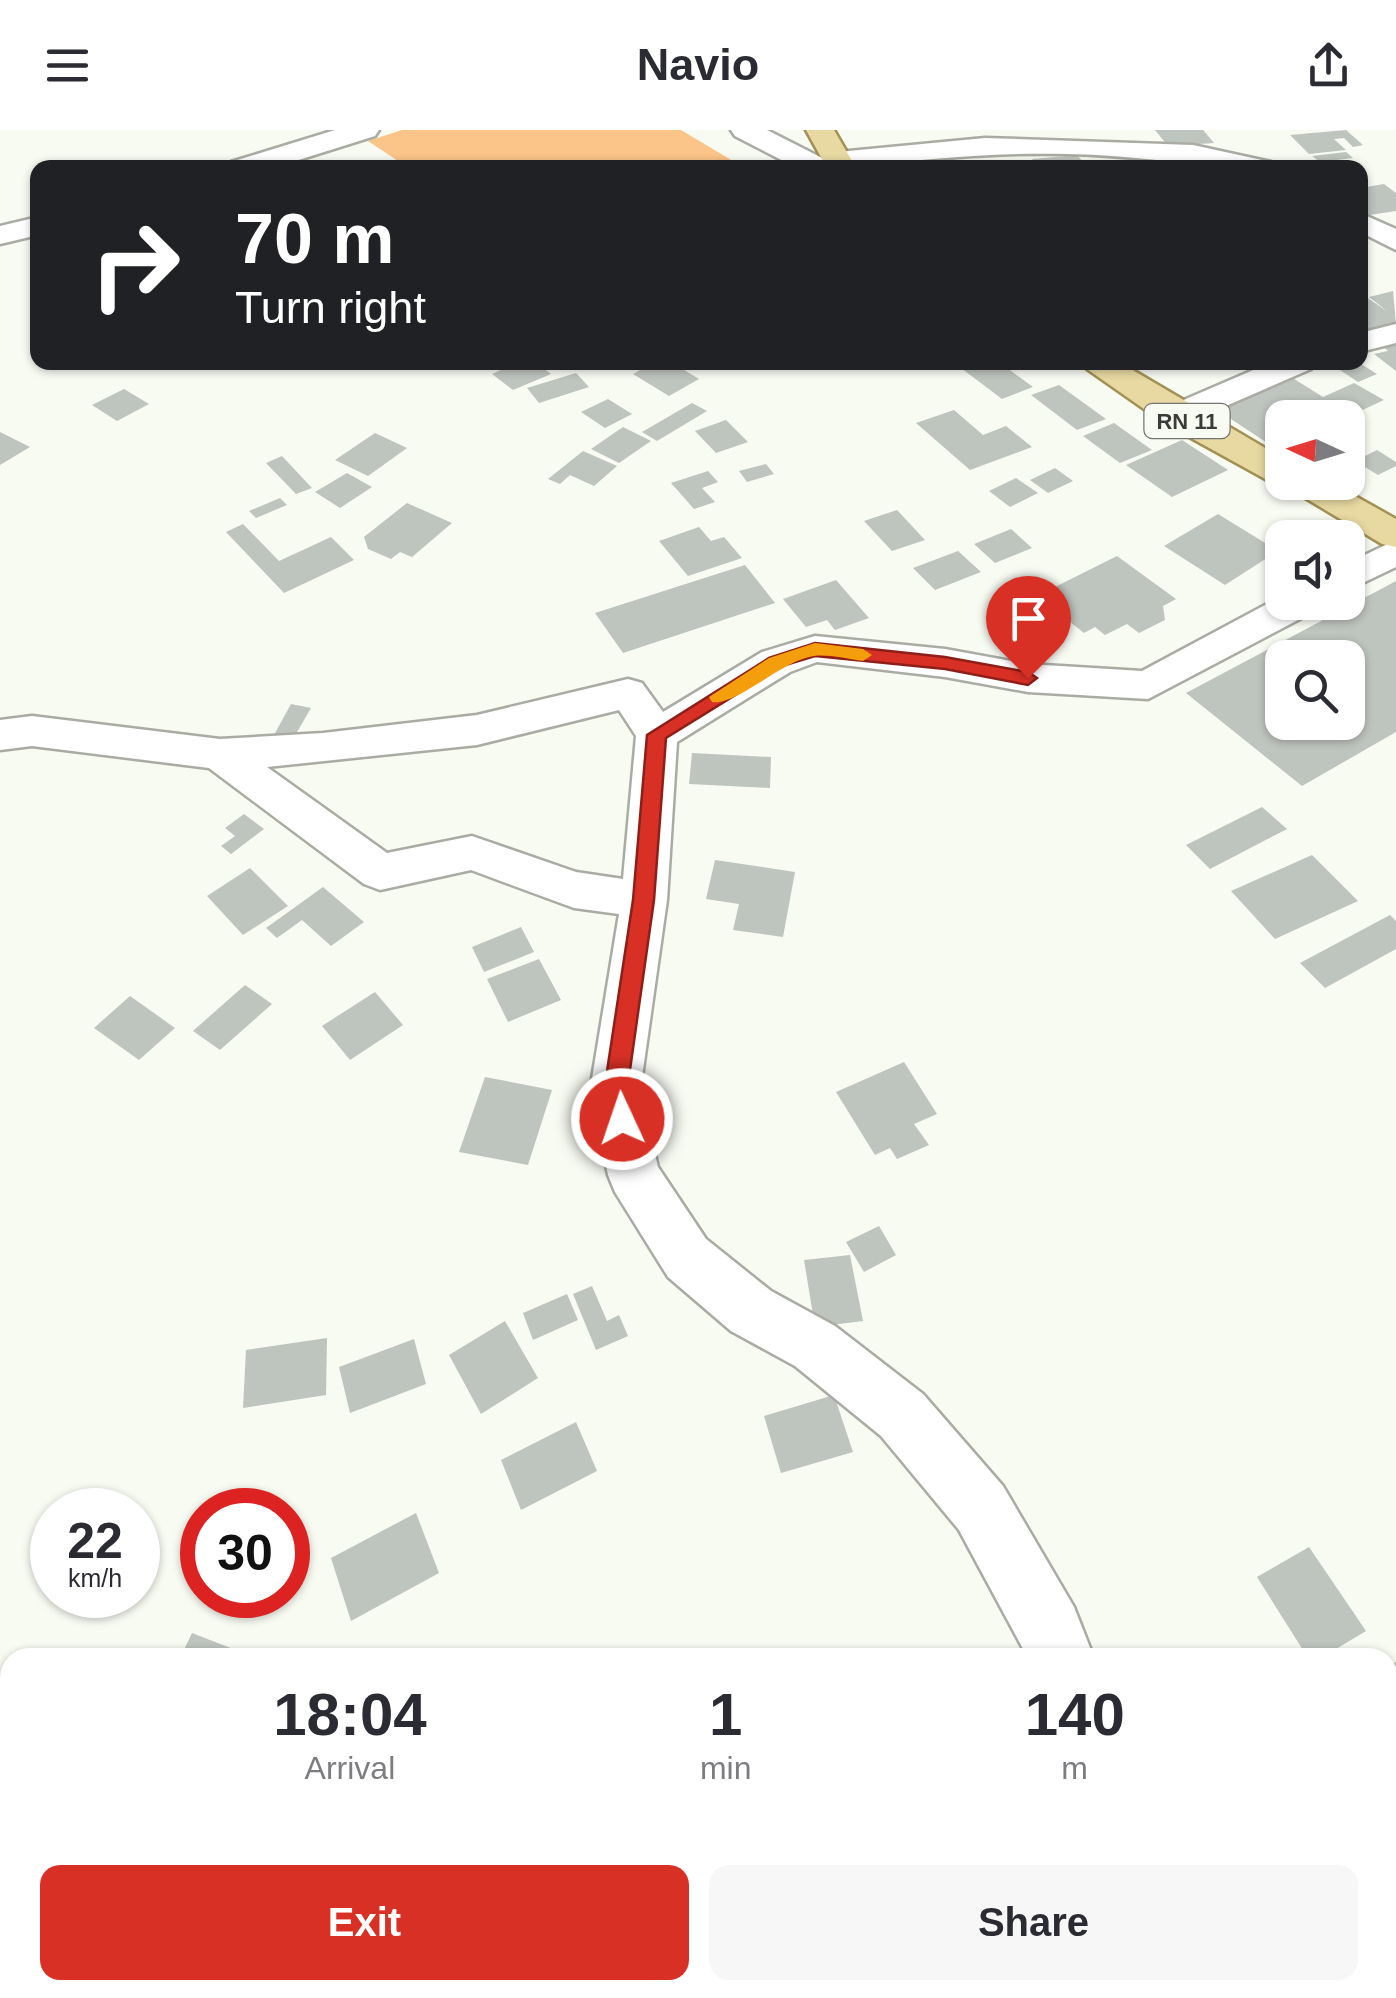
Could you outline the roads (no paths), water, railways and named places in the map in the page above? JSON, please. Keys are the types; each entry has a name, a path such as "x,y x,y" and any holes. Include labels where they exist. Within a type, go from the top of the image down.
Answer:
{"main road":[{"path":"267,160 365,130"},
{"path":"745,130 820,160"},
{"path":"820,130 831,160"},
{"path":"0,235 30,228"},
{"name":"RN 11","path":"1107,370 1265,464"},
{"path":"1333,500 1396,534"}],"street":[{"path":"1242,130 1257,160"},
{"path":"873,160 985,146 1068,146 1194,153 1228,160"},
{"path":"1368,225 1396,242"},
{"path":"1368,340 1396,333"},
{"path":"1177,415 1281,370"},
{"path":"1365,569 1396,552"},
{"path":"657,735 776,662 815,650 945,663 1028,678 1148,686 1269,620"},
{"path":"0,735 32,731 220,754 348,747 484,730 577,710 628,693 657,735 644,900 615,1091 634,1175 686,1258 751,1311 815,1346 902,1415 981,1508 1056,1648"},
{"path":"220,754 380,872 472,854 574,890 644,900"}]}
